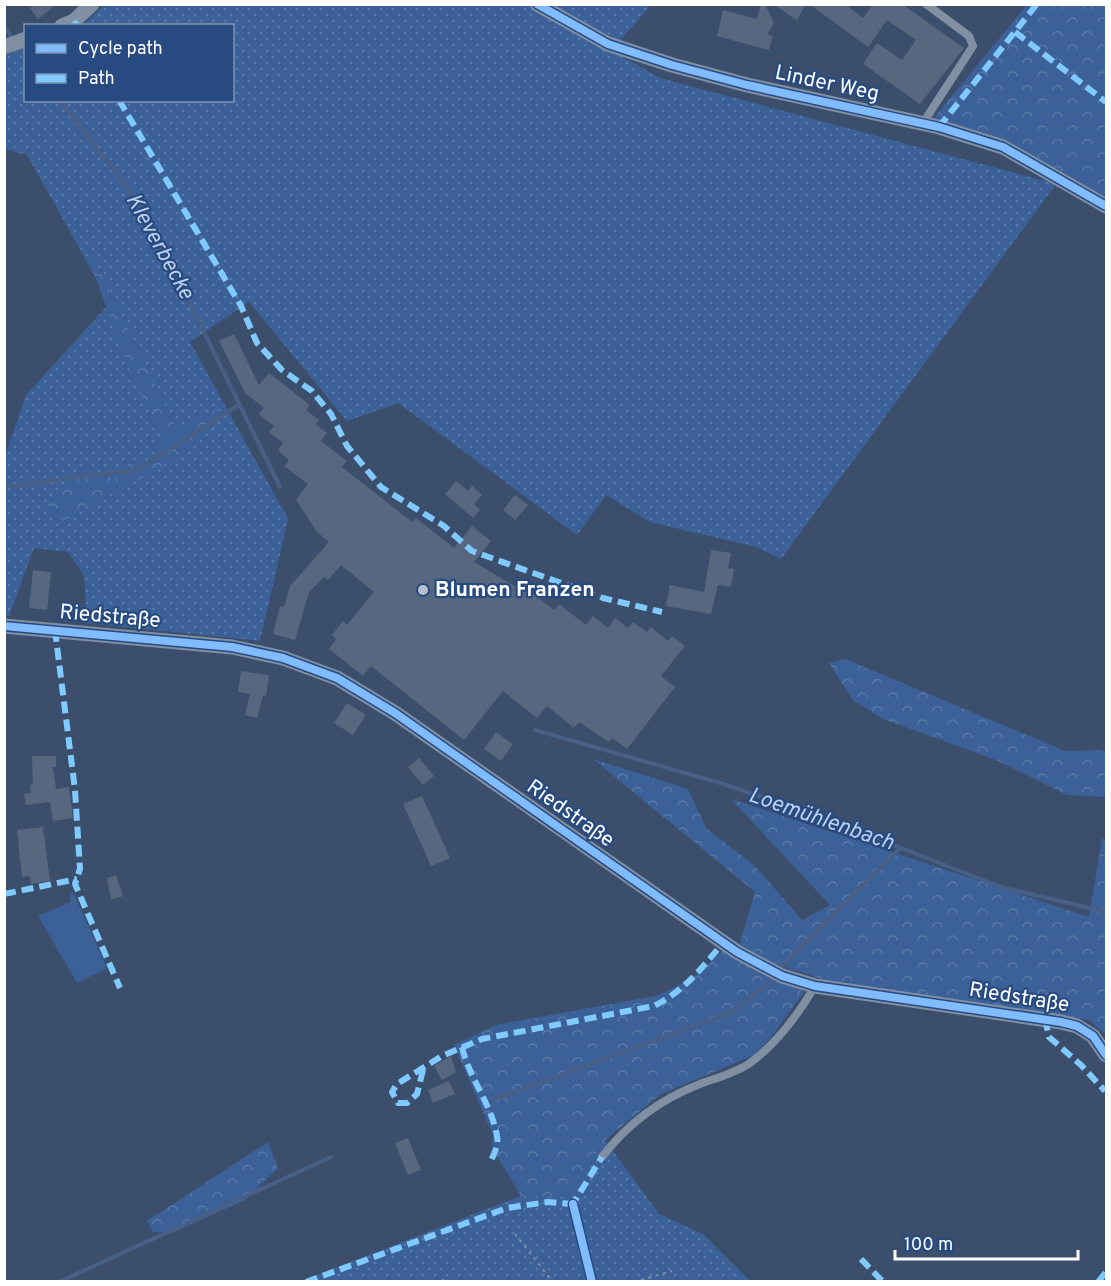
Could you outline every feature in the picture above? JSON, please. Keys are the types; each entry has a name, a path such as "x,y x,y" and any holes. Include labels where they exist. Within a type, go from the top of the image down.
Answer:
{"street":[{"path":"67,24 74,21 92,4"},
{"name":"Linder Weg","path":"537,4 608,44 661,61 747,85 923,123 1003,147 1107,206"},
{"path":"4,47 24,40"},
{"name":"Riedstraße","path":"4,626 232,646 283,658 337,678 395,713 699,927 776,973 815,986 1061,1022 1077,1026 1093,1036 1107,1054"}],"lane":[{"path":"923,123 973,46 969,36 926,4"},
{"path":"602,1156 636,1122 664,1099 749,1064 769,1047 804,1004 815,986"}],"path":[{"path":"515,1234 553,1281"},
{"path":"634,1281 672,1271"}],"green space":[{"path":"104,5 532,5 660,78 1056,184 781,559 756,547 650,522 606,495 577,535 398,403 347,421 249,302 190,342 288,519 260,641 87,623 84,576 68,552 34,548 9,616 5,615 5,456 26,395 110,303 27,155 5,149 5,55 24,47 24,102 234,102 234,24 84,24"},
{"path":"536,5 651,5 615,47"},
{"path":"1027,5 1106,5 1106,203 931,121"},
{"path":"88,256 93,257 176,428 225,406 184,454 63,521 45,503 81,467 114,479 136,459 148,462 163,440 126,362"},
{"path":"845,659 1065,751 1106,750 1106,797 1067,795 996,760 883,719 853,700 829,663"},
{"path":"593,759 688,789 706,828 755,866 802,920 830,905 731,799 1089,917 1102,838 1106,841 1106,1035 1089,1020 825,980 772,963 739,946 755,892"},
{"path":"73,892 107,968 77,983 38,916 71,902 70,895"},
{"path":"723,950 804,992 769,1040 752,1056 661,1094 605,1140 572,1197 521,1196 492,1148 493,1135 454,1045 496,1025 655,996 692,977"},
{"path":"605,1140 659,1214 703,1234 750,1281 299,1282 521,1196 572,1197"},
{"path":"268,1142 278,1168 245,1200 174,1232 153,1232 147,1221"}],"building":[{"path":"35,4 57,4 38,19 30,8"},
{"path":"761,4 765,4 774,23 767,34 773,36 769,50 717,36 723,10 757,19"},
{"path":"773,4 806,4 797,20"},
{"path":"809,4 845,4 863,18 873,4 902,4 964,48 920,104 863,64 877,43 902,60 916,40 887,20 868,47"},
{"path":"234,334 259,385 269,373 310,405 306,410 319,420 315,424 327,433 321,441 347,461 342,467 412,522 416,518 454,548 472,526 491,541 474,562 523,591 526,588 554,610 559,604 586,625 593,616 608,628 615,618 628,628 633,622 647,632 651,627 668,641 672,636 685,646 661,676 675,687 627,749 612,738 609,742 579,722 574,728 547,706 537,718 503,691 464,740 371,666 363,676 329,649 336,639 332,635 343,621 347,625 374,592 341,565 328,580 324,577 309,592 295,640 273,634 280,606 284,607 290,586 329,542 317,532 296,500 308,484 284,466 289,460 278,450 283,443 269,432 274,426 259,414 264,408 245,393 219,341"},
{"path":"456,481 468,491 472,486 482,495 474,504 480,510 473,518 445,494"},
{"path":"515,495 528,505 515,520 503,510"},
{"path":"711,550 731,553 728,568 734,569 731,587 718,585 711,614 666,606 670,585 704,592"},
{"path":"33,570 51,572 47,610 29,608"},
{"path":"241,671 269,675 266,696 263,696 257,718 245,715 250,694 238,692"},
{"path":"347,703 366,715 353,735 334,723"},
{"path":"496,732 513,744 501,761 484,749"},
{"path":"32,756 56,756 56,767 53,767 56,789 69,787 73,818 53,821 50,802 26,805 24,794 31,793 30,785 33,784"},
{"path":"419,758 434,776 423,785 408,767"},
{"path":"422,796 450,858 431,866 403,804"},
{"path":"43,827 50,881 31,884 30,876 22,877 17,830"},
{"path":"116,875 123,896 111,900 107,878"},
{"path":"451,1056 456,1072 442,1080 434,1066"},
{"path":"449,1081 455,1094 433,1103 428,1090"},
{"path":"408,1138 421,1170 408,1175 395,1143"}],"waterway":[{"name":"Kleverbecke","path":"4,26 12,38"},
{"name":"Kleverbecke","path":"20,49 24,54"},
{"name":"Kleverbecke","path":"62,102 144,210 280,487"},
{"name":"Loemühlenbach","path":"4,487 139,469 240,404"},
{"name":"Loemühlenbach","path":"535,730 720,783 822,817 1001,887 1106,912"},
{"path":"779,969 901,847"},
{"path":"493,1100 732,1012 768,984 774,975"},
{"path":"59,1282 331,1157"}],"marked path":[{"path":"939,127 1037,4"},
{"path":"1015,32 1106,102"},
{"path":"120,102 241,306 257,343 282,370 312,391 331,414 347,446 381,487 444,526 472,551 603,598 662,612"},
{"path":"55,630 75,790 80,869 75,884 120,988"},
{"path":"4,894 77,879"},
{"path":"423,1070 417,1094 407,1103 398,1103 392,1092 397,1084 442,1056 482,1039 654,1006 683,986 723,943"},
{"path":"1045,1019 1049,1037 1081,1065 1105,1091"},
{"path":"462,1047 470,1070 486,1102 497,1136 496,1150 490,1163"},
{"path":"574,1208 573,1204 602,1157"},
{"path":"306,1282 507,1208 548,1202 573,1204"},
{"path":"861,1259 883,1282"},
{"path":"1098,1282 1106,1272"}],"cycle path":[{"path":"537,4 608,44 672,65 747,85 939,127 1003,147 1106,206"},
{"path":"4,626 232,647 283,658 337,678 395,713 737,952 782,976 815,986 1061,1022 1077,1026 1093,1036 1106,1055"},
{"path":"573,1204 592,1282"}],"place":[{"name":"Blumen Franzen","path":"423,590"}]}
